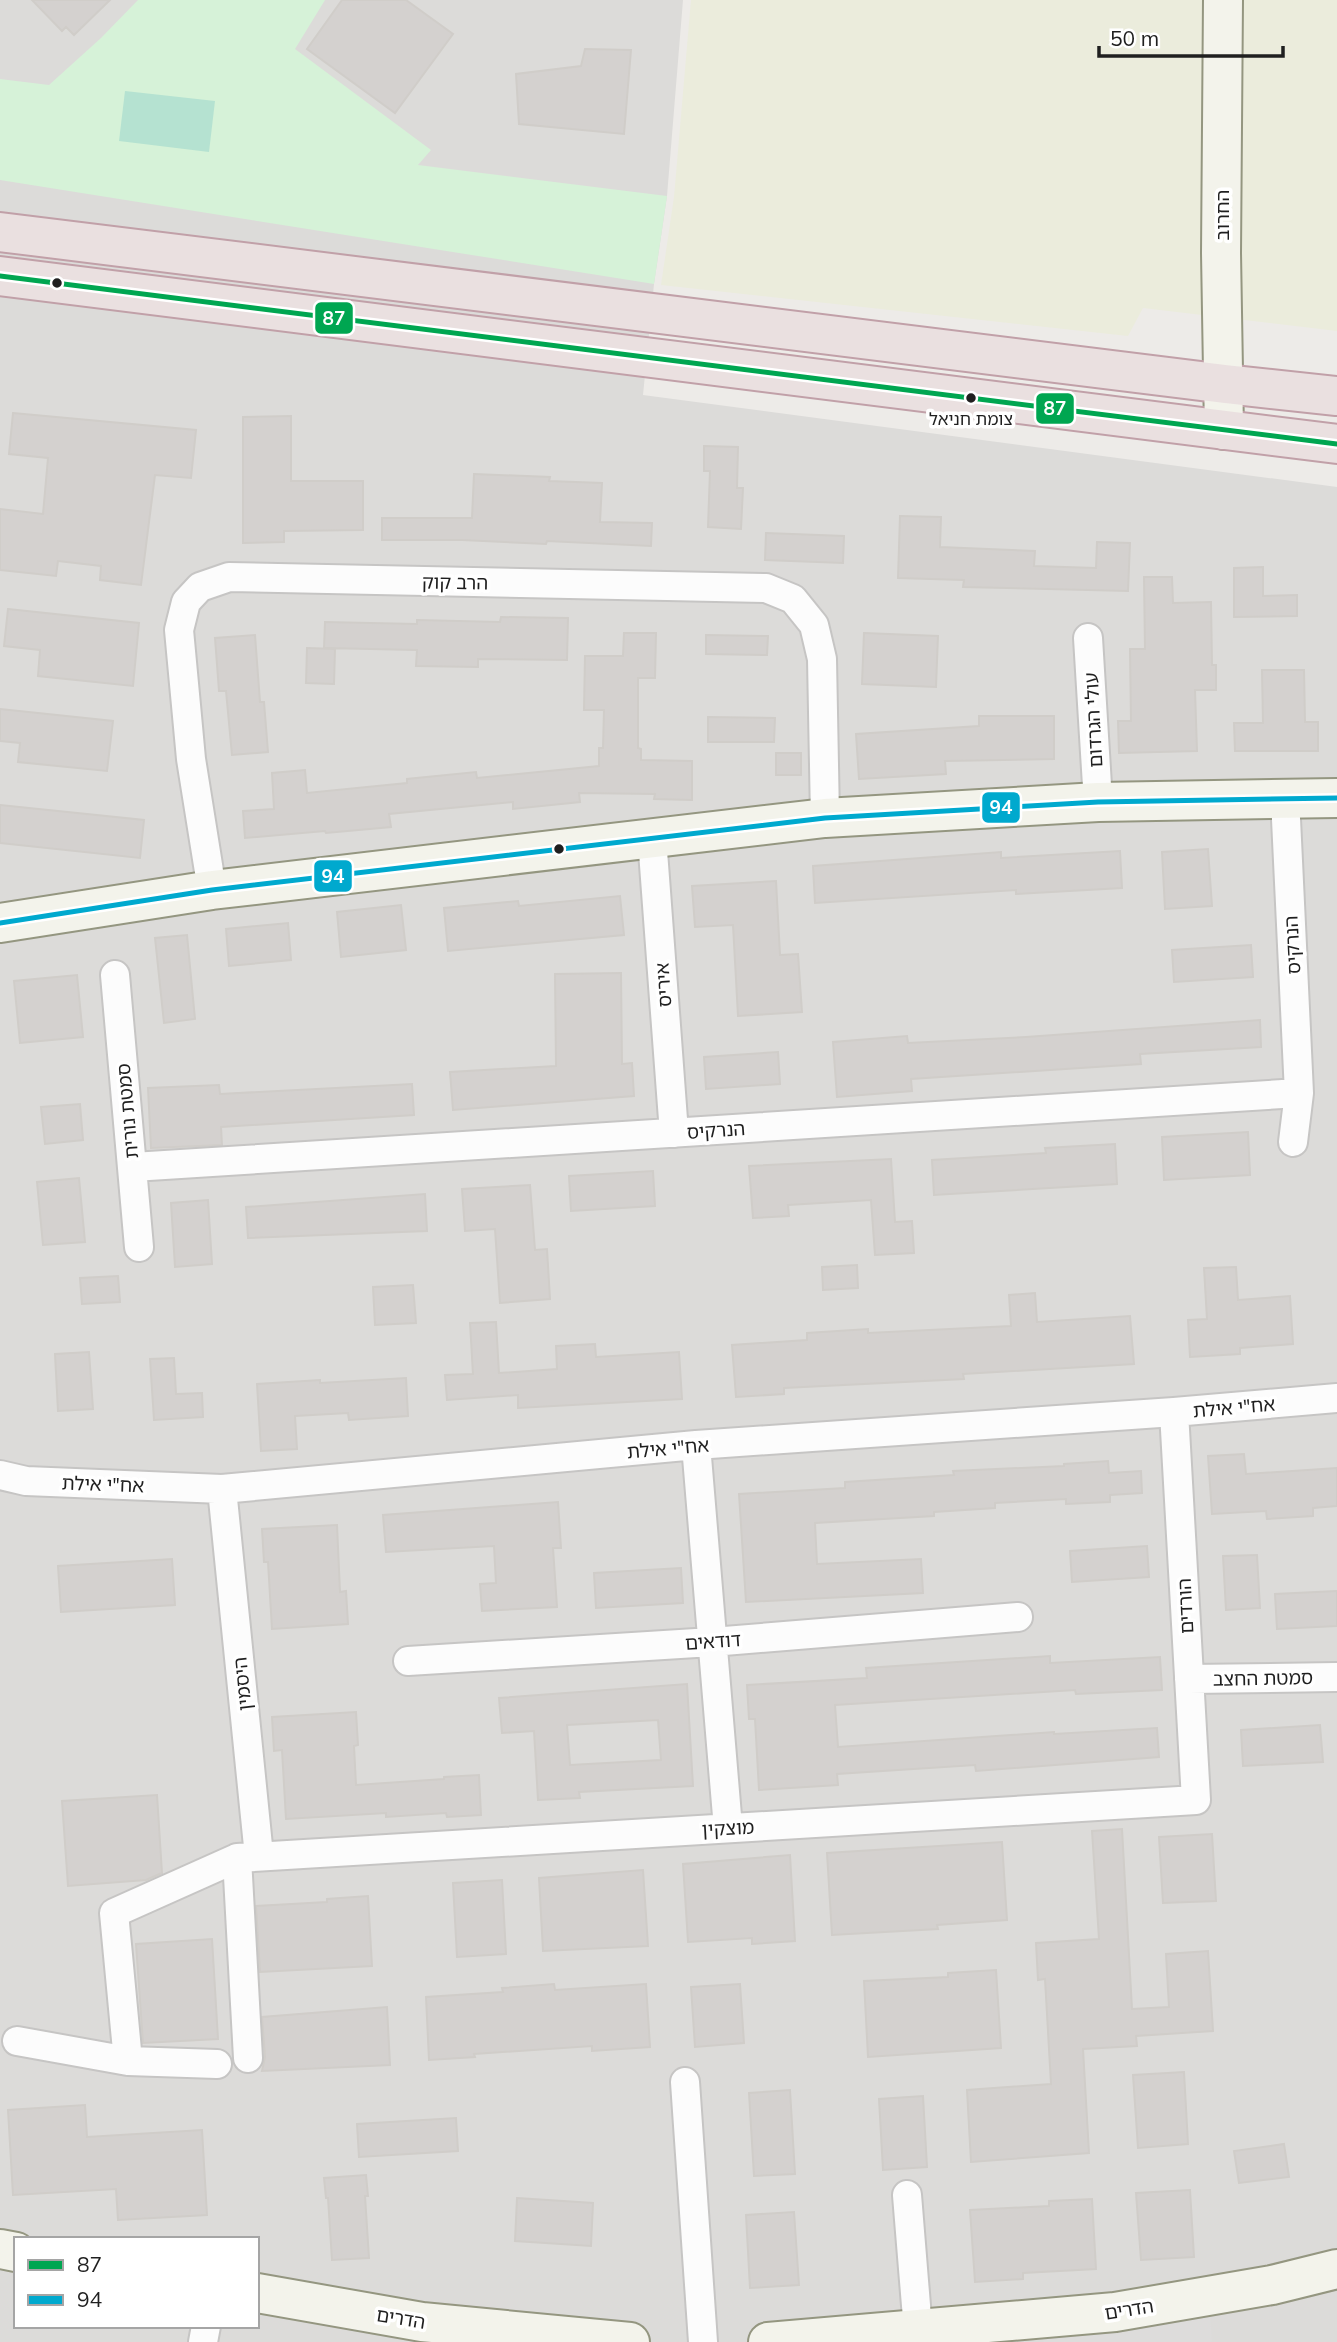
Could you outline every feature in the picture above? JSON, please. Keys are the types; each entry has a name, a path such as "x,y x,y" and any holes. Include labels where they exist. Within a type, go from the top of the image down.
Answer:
{"highway":[{"path":"0,232 1337,396"},
{"path":"0,276 1337,444"}],"street":[{"name":"החרוב","path":"1223,0 1221,253 1224,430"},
{"name":"הרב קוק","path":"212,890 191,759 180,630 186,602 200,587 229,577 766,588 793,598 814,625 822,659 825,818"},
{"name":"עולי הגרדום","path":"1088,638 1098,802"},
{"name":"הנרקיס","path":"1285,798 1299,1093 1293,1142"},
{"path":"0,923 212,890 825,818 1098,802 1337,798"},
{"name":"איריס","path":"652,838 674,1133"},
{"name":"סמטת נורית","path":"115,975 139,1247"},
{"name":"הנרקיס","path":"132,1167 1299,1093"},
{"name":"אח\"י אילת","path":"0,1475 26,1481 222,1489 696,1445 1337,1398"},
{"name":"הורדים","path":"1174,1412 1196,1800"},
{"path":"696,1445 728,1828"},
{"name":"היסמין","path":"222,1489 248,1857 248,2058"},
{"name":"דודאים","path":"408,1661 712,1642 1018,1617"},
{"name":"סמטת החצב","path":"1189,1679 1337,1677"},
{"name":"מוצקין","path":"248,1857 1196,1800"},
{"path":"128,2061 114,1913 248,1857"},
{"path":"17,2041 128,2061 217,2064"},
{"path":"685,2082 703,2342"},
{"path":"907,2195 918,2330"},
{"name":"הדרים","path":"768,2342 870,2338 918,2330 1115,2312 1272,2285 1337,2269"},
{"name":"הדרים","path":"259,2293 420,2332 630,2342"}],"shaded area":[{"path":"0,0 683,0 667,196 654,284 643,395 1337,487 1337,2342 0,2342"},
{"path":"1209,2296 1212,2342 1043,2342 1044,2319"}],"green space":[{"path":"138,0 325,0 295,49 431,150 418,165 667,196 654,284 0,180 0,79 49,85"},
{"path":"691,0 1337,0 1337,331 1143,308 1128,336 661,285 674,197"},
{"path":"125,91 215,101 209,152 119,141"}],"building":[{"path":"32,0 110,0 74,35 66,27 62,31"},
{"path":"342,0 406,0 453,34 395,113 307,49"},
{"path":"585,49 631,50 624,134 519,124 516,74 581,66"},
{"path":"13,413 196,430 191,478 155,475 141,585 100,580 101,566 58,561 56,576 0,570 0,509 43,514 48,458 9,454"},
{"path":"291,416 291,481 363,481 363,530 284,531 284,542 243,543 243,417"},
{"path":"704,446 738,447 737,488 743,488 741,529 708,527 710,471 704,471"},
{"path":"474,474 550,477 549,481 602,483 600,522 652,523 651,546 547,541 546,544 382,540 382,518 472,518"},
{"path":"900,516 941,517 940,547 1035,551 1034,566 1096,568 1097,542 1130,543 1128,591 963,587 964,580 898,578"},
{"path":"766,533 844,536 843,563 765,560"},
{"path":"1263,567 1263,596 1297,595 1297,616 1234,617 1234,568"},
{"path":"1144,577 1172,577 1173,603 1211,602 1212,665 1216,665 1216,690 1195,690 1197,751 1119,753 1118,721 1131,721 1130,649 1145,649"},
{"path":"8,609 139,623 133,686 38,676 40,650 4,646"},
{"path":"501,617 568,618 567,660 478,659 478,667 416,666 417,650 324,648 325,622 500,622"},
{"path":"624,633 656,633 655,678 638,678 638,748 641,749 641,760 692,761 692,800 654,799 655,794 579,793 580,802 513,809 513,802 389,814 391,827 245,838 243,811 274,809 272,773 305,770 307,793 407,783 407,779 476,772 477,778 599,766 599,748 603,748 604,710 584,710 585,656 623,656"},
{"path":"864,633 938,636 936,687 862,684"},
{"path":"255,635 260,702 264,702 268,752 232,755 226,691 219,691 215,638"},
{"path":"706,635 768,636 767,655 706,654"},
{"path":"307,648 335,649 334,684 306,683"},
{"path":"1262,670 1304,670 1305,722 1318,722 1318,751 1235,751 1234,723 1263,723"},
{"path":"0,709 113,721 107,771 18,762 20,743 0,741"},
{"path":"979,716 1054,716 1054,759 945,761 946,774 859,779 856,734 979,726"},
{"path":"708,717 775,718 774,742 708,742"},
{"path":"776,753 801,753 801,775 776,775"},
{"path":"0,805 144,820 140,858 0,843"},
{"path":"1208,849 1212,906 1165,909 1162,852"},
{"path":"1120,851 1122,888 1016,894 1016,890 815,903 813,866 1001,852 1001,858"},
{"path":"776,881 780,955 798,954 802,1012 738,1016 733,925 695,927 692,886"},
{"path":"620,896 624,935 448,951 444,908 518,901 519,906"},
{"path":"401,905 406,950 341,957 337,912"},
{"path":"288,923 291,960 229,966 226,929"},
{"path":"187,935 195,1019 164,1023 155,938"},
{"path":"1251,945 1253,977 1174,982 1172,950"},
{"path":"621,973 622,1064 632,1063 634,1096 453,1110 450,1072 556,1066 555,974"},
{"path":"77,975 83,1037 20,1043 14,981"},
{"path":"1260,1020 1261,1047 1140,1054 1141,1064 911,1079 912,1091 837,1097 833,1042 907,1036 908,1043 1026,1037"},
{"path":"778,1052 780,1084 706,1089 704,1057"},
{"path":"412,1084 414,1115 221,1127 222,1145 151,1148 148,1088 219,1085 220,1094"},
{"path":"80,1104 83,1140 45,1144 41,1107"},
{"path":"1248,1132 1250,1175 1164,1180 1162,1137"},
{"path":"1115,1144 1117,1184 934,1195 932,1160 1046,1153 1045,1148"},
{"path":"891,1159 895,1222 912,1221 914,1253 875,1255 871,1200 788,1205 789,1216 753,1218 749,1166"},
{"path":"653,1171 655,1206 571,1211 569,1176"},
{"path":"79,1178 85,1242 43,1245 37,1182"},
{"path":"530,1185 535,1250 547,1249 550,1299 500,1303 495,1229 465,1231 462,1189"},
{"path":"425,1194 427,1231 248,1238 246,1207"},
{"path":"208,1200 212,1264 175,1267 171,1203"},
{"path":"857,1265 858,1288 823,1290 822,1267"},
{"path":"1236,1267 1238,1300 1290,1296 1293,1344 1240,1348 1240,1354 1190,1357 1188,1320 1207,1319 1204,1268"},
{"path":"118,1276 120,1302 82,1304 80,1278"},
{"path":"413,1285 416,1323 375,1325 373,1287"},
{"path":"1035,1293 1037,1322 1130,1316 1134,1364 963,1374 964,1379 784,1388 784,1394 736,1397 732,1345 807,1340 807,1333 1011,1326 1009,1295"},
{"path":"496,1322 499,1373 557,1369 556,1346 595,1344 596,1357 679,1352 682,1399 518,1408 518,1395 447,1400 445,1375 473,1374 470,1323"},
{"path":"89,1352 93,1409 58,1411 55,1354"},
{"path":"174,1358 176,1394 202,1393 203,1417 154,1420 150,1359"},
{"path":"406,1378 408,1416 349,1420 348,1413 295,1416 297,1449 261,1451 257,1384"},
{"path":"1244,1454 1246,1474 1337,1468 1337,1506 1313,1508 1313,1516 1267,1519 1266,1511 1212,1514 1208,1456"},
{"path":"1108,1461 1109,1473 1141,1471 1142,1493 1110,1495 1110,1502 1066,1504 1066,1499 995,1503 995,1508 934,1512 934,1516 815,1523 817,1564 921,1559 923,1593 746,1602 739,1494 845,1488 845,1482 954,1475 953,1471 1064,1466"},
{"path":"558,1502 561,1548 553,1548 557,1607 482,1611 480,1584 496,1583 494,1546 386,1552 383,1515"},
{"path":"337,1525 340,1592 346,1591 348,1624 272,1629 268,1562 264,1562 262,1529"},
{"path":"1147,1546 1149,1577 1072,1582 1070,1551"},
{"path":"1257,1555 1260,1608 1226,1610 1223,1556"},
{"path":"172,1559 175,1605 61,1612 58,1566"},
{"path":"681,1568 683,1603 596,1608 594,1573"},
{"path":"1337,1591 1337,1626 1277,1629 1275,1594"},
{"path":"1050,1656 1050,1663 1160,1657 1162,1690 1076,1694 1075,1690 835,1705 838,1747 1054,1732 1157,1728 1159,1757 976,1771 975,1765 837,1774 838,1785 759,1790 755,1719 749,1719 747,1685 867,1678 866,1668"},
{"path":"687,1684 693,1786 579,1792 580,1798 538,1800 534,1731 502,1733 499,1698","holes":["658,1720 661,1760 570,1765 567,1725"]},
{"path":"356,1712 356,1785 479,1775 481,1815 447,1817 446,1813 386,1817 386,1813 286,1819 282,1750 274,1751 272,1717"},
{"path":"1320,1725 1323,1762 1243,1766 1241,1730"},
{"path":"157,1795 162,1873 146,1880 68,1886 62,1801"},
{"path":"1122,1829 1132,2009 1169,2007 1166,1954 1208,1951 1213,2031 1136,2036 1137,2046 1083,2049 1089,2153 971,2162 967,2090 1051,2084 1045,1979 1038,1980 1036,1943 1099,1939 1092,1831"},
{"path":"1212,1834 1216,1901 1163,1903 1159,1837"},
{"path":"1002,1842 1007,1920 937,1925 938,1929 832,1935 827,1853"},
{"path":"790,1855 795,1941 752,1944 752,1938 688,1942 683,1864"},
{"path":"643,1870 648,1946 543,1951 539,1878"},
{"path":"502,1880 506,1954 457,1957 453,1883"},
{"path":"368,1896 372,1966 260,1972 256,1906 327,1902 327,1899"},
{"path":"212,1939 218,2039 143,2043 136,1944"},
{"path":"996,1970 1001,2048 868,2057 864,1981 948,1977 948,1973"},
{"path":"554,1984 555,1990 646,1984 650,2047 592,2051 592,2046 474,2054 475,2057 429,2060 426,1997 503,1992 502,1988"},
{"path":"740,1984 744,2043 695,2047 691,1987"},
{"path":"387,2007 390,2065 262,2071 265,2057 262,2017"},
{"path":"1184,2072 1188,2144 1138,2148 1133,2075"},
{"path":"790,2090 795,2174 754,2176 749,2093"},
{"path":"923,2096 927,2167 883,2170 879,2099"},
{"path":"85,2105 87,2137 202,2130 207,2215 118,2220 116,2189 13,2195 8,2110"},
{"path":"456,2118 458,2151 359,2157 357,2124"},
{"path":"1284,2144 1289,2177 1239,2183 1234,2151"},
{"path":"366,2175 369,2258 332,2260 324,2178"},
{"path":"1190,2190 1194,2257 1141,2260 1136,2193"},
{"path":"517,2198 593,2203 591,2246 515,2241"},
{"path":"1092,2199 1096,2269 1023,2273 1023,2279 975,2282 970,2210 1049,2206 1049,2201"},
{"path":"794,2212 799,2285 750,2288 746,2215"}],"transit line":[{"name":"87","path":"0,276 1337,444"},
{"name":"94","path":"0,923 212,890 825,818 1098,802 1337,798"}],"place":[{"name":"צומת חניאל","path":"971,398"}]}
